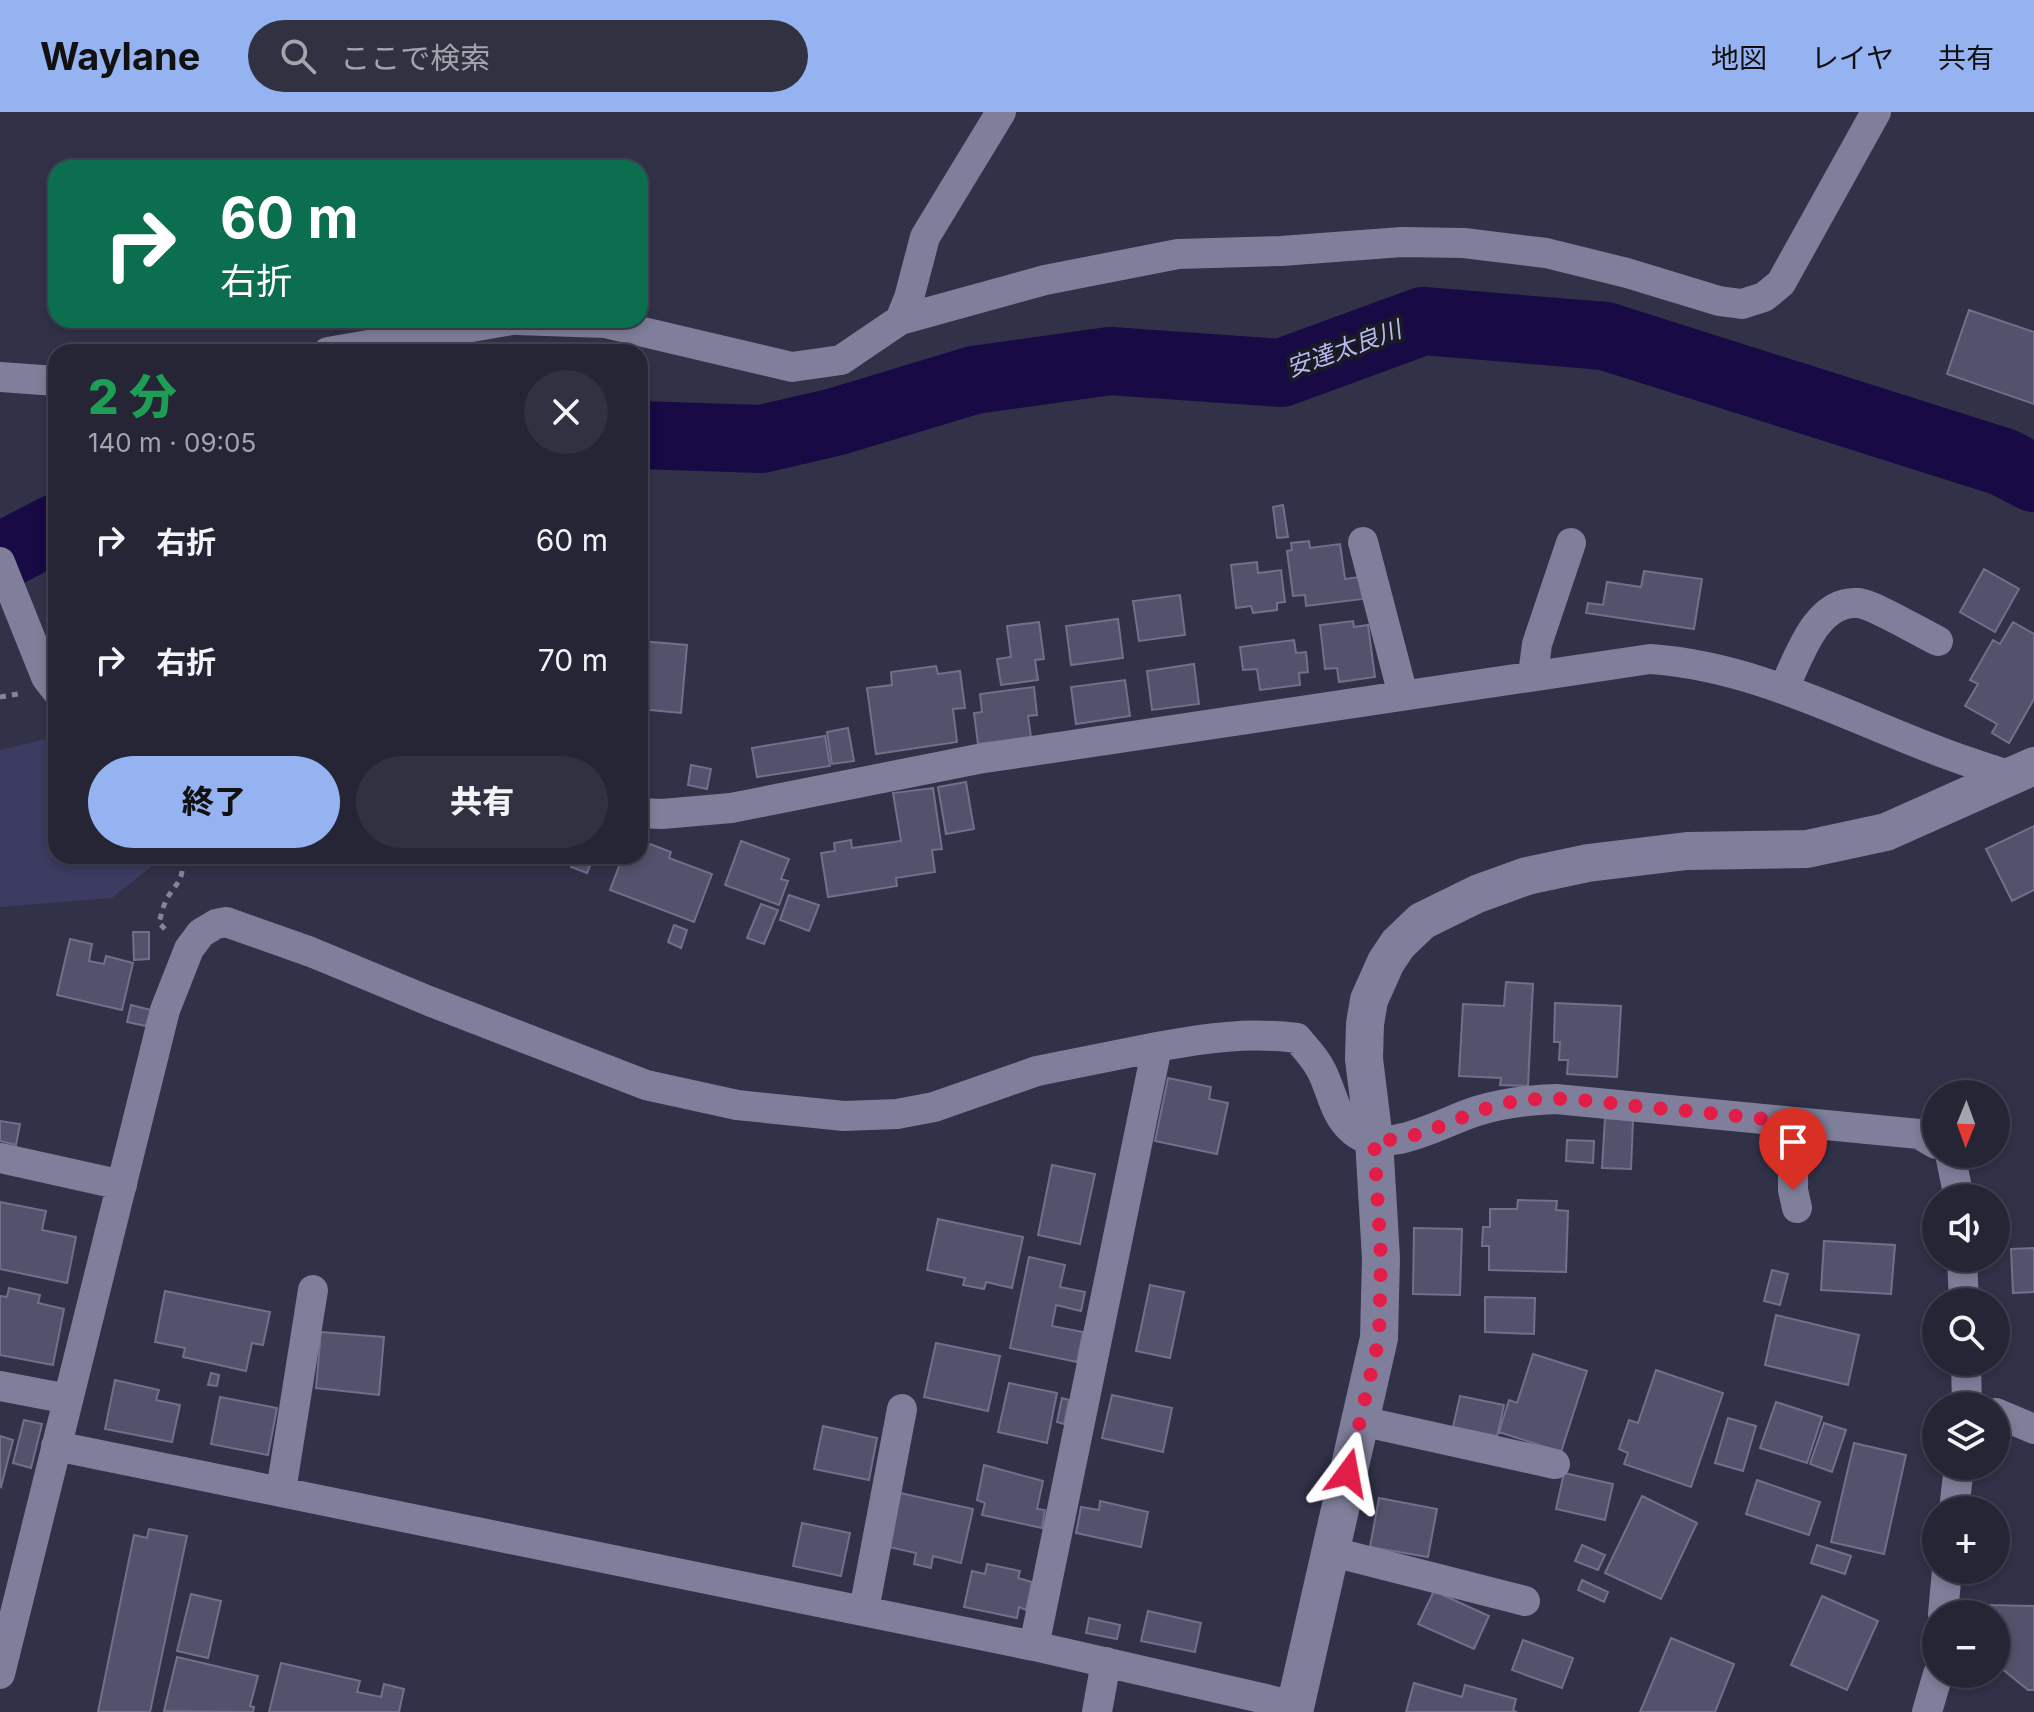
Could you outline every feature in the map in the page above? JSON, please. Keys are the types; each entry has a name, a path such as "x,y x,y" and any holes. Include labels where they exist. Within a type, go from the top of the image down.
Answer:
{"street":[{"path":"900,320 925,237 1001,112"},
{"path":"626,328 792,367 841,360 900,320 1045,280 1178,254 1281,251 1402,242 1464,243 1546,253 1719,301 1742,304 1764,297 1781,283 1876,112"},
{"path":"374,344 468,328"},
{"path":"0,377 48,380"},
{"path":"1363,542 1403,695"},
{"path":"1533,675 1537,644 1571,543"},
{"path":"0,562 48,674"},
{"path":"1784,688 1814,628 1839,605 1860,602 1938,641"},
{"path":"648,813 731,808 978,759 1650,659 1718,668 1784,688 1934,749 2021,771"},
{"path":"56,1446 1034,1646 1295,1709 1379,1338 1381,1258 1374,1140 1364,1059 1365,1024 1369,1000 1392,953 1422,921 1477,894 1527,876 1588,863 1687,851 1807,849 1886,832 2021,771"},
{"path":"0,1674 9,1607 56,1446 165,1010 189,949 201,933 216,924 239,925 646,1085 737,1105 844,1116 897,1114 934,1107 1037,1071 1157,1047 1262,1034 1297,1038 1320,1068 1343,1120 1353,1132 1374,1140 1412,1137 1475,1112 1523,1100 1600,1102 1922,1136"},
{"path":"1034,1646 1157,1047"},
{"path":"1793,1122 1793,1190 1797,1208"},
{"path":"0,1158 122,1185"},
{"path":"281,1491 313,1290"},
{"path":"0,1386 68,1399"},
{"path":"864,1610 902,1409"},
{"path":"2010,1419 2034,1429"},
{"path":"1361,1421 1555,1464"},
{"path":"1329,1551 1525,1601"},
{"path":"1097,1712 1106,1662"},
{"path":"1927,1712 1934,1688"}],"shaded area":[{"path":"45,739 48,744 48,864 154,864 112,898 0,907 0,750"}],"building":[{"path":"1969,310 2034,332 2034,404 1947,374"},
{"path":"1283,505 1288,537 1277,538 1273,507"},
{"path":"1309,541 1310,548 1340,544 1345,579 1360,577 1363,599 1306,606 1305,595 1293,596 1287,551 1292,550 1291,543"},
{"path":"1257,562 1258,573 1281,570 1285,602 1277,603 1277,610 1253,613 1251,606 1236,608 1231,565"},
{"path":"1984,569 2019,589 1995,632 1960,612"},
{"path":"1644,571 1702,579 1694,629 1586,613 1588,603 1603,605 1607,582 1641,587"},
{"path":"1180,595 1185,635 1139,641 1133,601"},
{"path":"1118,619 1123,658 1071,665 1066,626"},
{"path":"1353,621 1354,627 1368,625 1375,677 1339,682 1337,668 1325,669 1320,625"},
{"path":"1039,622 1044,659 1035,660 1038,680 1001,685 997,659 1011,657 1007,626"},
{"path":"2013,622 2034,634 2034,699 2009,743 1992,733 1997,724 1965,706 1978,684 1970,680 1993,640 2000,644"},
{"path":"1294,640 1296,653 1306,652 1308,672 1299,673 1300,685 1260,690 1257,669 1243,670 1240,647"},
{"path":"648,642 687,645 681,713 648,710"},
{"path":"1194,664 1199,704 1152,710 1147,671"},
{"path":"936,666 938,674 960,671 965,708 953,709 957,742 876,754 867,688 892,685 891,672"},
{"path":"1125,680 1130,716 1076,724 1071,687"},
{"path":"1034,687 1037,715 1028,716 1031,737 978,744 974,713 982,712 980,694"},
{"path":"848,728 854,761 832,764 827,732"},
{"path":"825,736 830,766 757,777 752,748"},
{"path":"691,765 711,769 707,789 688,785"},
{"path":"966,782 974,829 946,834 938,787"},
{"path":"933,788 942,849 932,850 935,872 896,878 897,886 828,897 821,853 835,851 834,843 851,840 852,848 901,841 893,793"},
{"path":"2034,826 2034,890 2012,901 1986,849"},
{"path":"741,841 789,859 781,879 788,881 779,905 725,885"},
{"path":"650,844 671,852 669,858 712,874 694,922 610,890 620,864 648,864"},
{"path":"572,864 591,864 587,873 571,867"},
{"path":"789,895 819,905 809,931 780,920"},
{"path":"761,904 778,910 764,944 747,938"},
{"path":"674,925 687,930 681,948 668,942"},
{"path":"133,932 149,932 149,959 134,960"},
{"path":"70,939 92,944 89,961 104,964 106,956 133,963 122,1010 57,995"},
{"path":"1506,982 1533,984 1528,1086 1500,1085 1501,1078 1459,1076 1463,1004 1504,1006"},
{"path":"1555,1003 1621,1006 1617,1077 1567,1074 1568,1060 1559,1060 1560,1042 1554,1042"},
{"path":"131,1005 151,1010 146,1026 127,1022"},
{"path":"1168,1078 1211,1087 1209,1099 1228,1103 1217,1154 1155,1141"},
{"path":"1605,1118 1633,1120 1631,1169 1602,1168"},
{"path":"0,1121 20,1124 16,1145 0,1141"},
{"path":"1567,1140 1594,1141 1593,1163 1566,1161"},
{"path":"1052,1165 1095,1174 1080,1244 1038,1235"},
{"path":"1518,1200 1557,1201 1556,1210 1568,1211 1566,1272 1489,1270 1489,1246 1482,1246 1483,1227 1490,1227 1490,1209 1517,1209"},
{"path":"0,1202 46,1211 42,1230 76,1237 67,1283 0,1269"},
{"path":"938,1219 1023,1237 1012,1288 986,1282 984,1289 963,1285 965,1278 927,1270"},
{"path":"1414,1228 1462,1229 1460,1295 1413,1294"},
{"path":"1824,1241 1895,1245 1891,1294 1821,1290"},
{"path":"2034,1248 2034,1292 2013,1293 2011,1249"},
{"path":"1029,1257 1065,1265 1060,1287 1085,1292 1081,1311 1056,1305 1052,1326 1083,1332 1077,1362 1010,1348"},
{"path":"1772,1270 1788,1274 1780,1305 1764,1301"},
{"path":"1150,1285 1184,1292 1170,1358 1136,1351"},
{"path":"9,1288 40,1295 38,1303 64,1309 53,1365 0,1355 0,1296 7,1297"},
{"path":"165,1291 270,1312 263,1345 252,1343 246,1371 183,1357 185,1348 155,1342"},
{"path":"1485,1297 1535,1298 1534,1334 1485,1332"},
{"path":"1776,1315 1859,1335 1848,1385 1765,1365"},
{"path":"321,1332 384,1337 379,1395 316,1388"},
{"path":"936,1343 1000,1356 988,1411 924,1397"},
{"path":"1533,1354 1587,1371 1561,1452 1499,1432 1509,1400 1517,1403"},
{"path":"1656,1370 1723,1393 1691,1487 1624,1464 1628,1453 1619,1449 1629,1420 1638,1423"},
{"path":"211,1373 219,1375 217,1386 208,1385"},
{"path":"115,1380 159,1390 156,1400 180,1405 172,1442 105,1429"},
{"path":"1009,1383 1057,1393 1047,1443 998,1432"},
{"path":"1112,1395 1172,1408 1163,1452 1102,1438"},
{"path":"1460,1396 1504,1405 1497,1436 1453,1427"},
{"path":"220,1397 277,1408 268,1455 211,1444"},
{"path":"1062,1398 1069,1400 1064,1424 1057,1422"},
{"path":"1776,1402 1822,1417 1807,1463 1760,1448"},
{"path":"1728,1418 1756,1426 1743,1471 1715,1463"},
{"path":"24,1420 42,1424 31,1468 13,1463"},
{"path":"1824,1423 1846,1430 1832,1472 1810,1464"},
{"path":"823,1426 877,1438 869,1480 814,1469"},
{"path":"0,1436 13,1440 1,1487 0,1486"},
{"path":"1854,1443 1906,1455 1884,1554 1831,1542"},
{"path":"984,1465 1043,1481 1037,1509 1045,1510 1042,1528 982,1515 985,1503 977,1500"},
{"path":"1564,1473 1613,1484 1605,1520 1556,1509"},
{"path":"1757,1480 1820,1502 1809,1535 1746,1514"},
{"path":"900,1493 973,1509 961,1563 933,1556 931,1568 914,1564 916,1553 889,1547"},
{"path":"1642,1496 1697,1523 1661,1599 1605,1573"},
{"path":"1379,1498 1437,1509 1428,1557 1370,1547"},
{"path":"1100,1501 1148,1512 1141,1547 1076,1533 1081,1507 1099,1510"},
{"path":"802,1523 850,1533 841,1576 793,1566"},
{"path":"149,1529 187,1536 150,1712 98,1712 134,1535 147,1538"},
{"path":"1582,1545 1605,1555 1598,1570 1575,1561"},
{"path":"1817,1545 1851,1556 1845,1574 1811,1563"},
{"path":"987,1564 1020,1571 1018,1578 1032,1582 1026,1610 1019,1607 1017,1618 964,1607 972,1571 985,1574"},
{"path":"1582,1580 1608,1592 1604,1602 1578,1590"},
{"path":"1434,1591 1489,1616 1474,1649 1418,1624"},
{"path":"191,1594 221,1601 208,1658 177,1651"},
{"path":"1822,1596 1878,1621 1847,1690 1791,1665"},
{"path":"2010,1606 2034,1606 2034,1690 2028,1690 2010,1675"},
{"path":"1148,1611 1201,1623 1195,1652 1141,1641"},
{"path":"1089,1618 1120,1625 1117,1639 1086,1633"},
{"path":"1671,1638 1734,1664 1715,1712 1640,1712"},
{"path":"1523,1640 1573,1658 1562,1688 1512,1670"},
{"path":"177,1657 258,1676 250,1706 254,1707 253,1712 164,1711"},
{"path":"281,1663 360,1681 357,1692 381,1697 384,1684 404,1689 399,1712 269,1712"},
{"path":"1414,1683 1462,1697 1465,1685 1516,1699 1513,1711 1517,1712 1406,1712"}],"waterway":[{"name":"安達太良川","path":"648,435 762,439 835,422 974,380 1110,361 1281,373 1423,321 1605,336 2003,462 2034,478"},
{"name":"安達太良川","path":"0,557 48,532"}],"route":[{"path":"1348,1473 1379,1338 1381,1258 1374,1140 1412,1137 1475,1112 1523,1100 1600,1102 1793,1122 1793,1190"}]}
